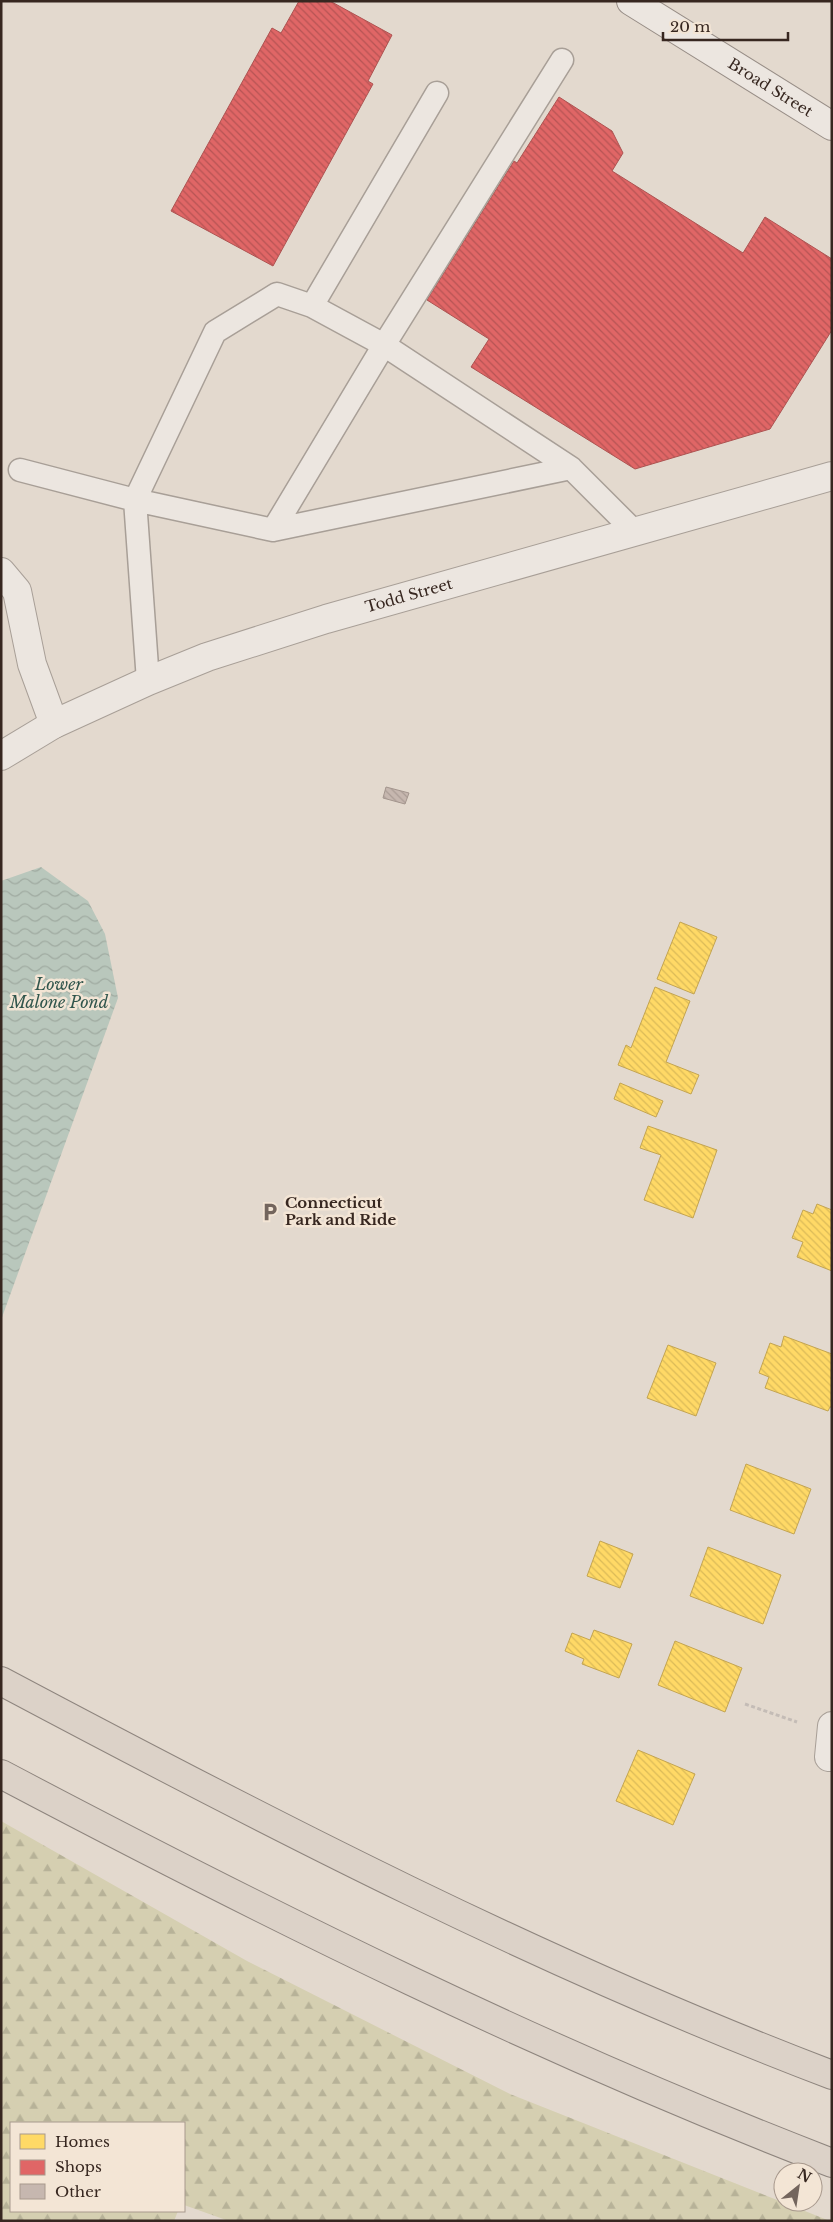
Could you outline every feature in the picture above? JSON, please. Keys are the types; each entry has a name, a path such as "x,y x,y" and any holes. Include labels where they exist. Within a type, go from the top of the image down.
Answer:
{"highway":[{"path":"1,1681 185,1779 388,1881 596,1977 832,2075"},
{"path":"1,1774 157,1856 345,1951 562,2052 832,2163"}],"street":[{"name":"Broad Street","path":"631,1 832,126"},
{"name":"Todd Street","path":"1,756 54,724 148,681 207,657 326,619 832,476"},
{"path":"1,572 17,591 32,664 54,724"},
{"path":"830,1744 832,1726"}],"lane":[{"path":"273,530 384,345 562,60"},
{"path":"312,306 437,92"},
{"path":"148,681 135,500 215,332 277,294 312,306 384,345 571,468 634,531"},
{"path":"20,470 135,500 273,530 571,468"}],"path":[{"path":"745,1704 781,1718 830,1744"}],"green space":[{"path":"1,1821 247,1961 510,2094 773,2198 773,2212 807,2212 830,2221 229,2221 185,2205 185,2122 10,2122 10,2212 178,2212 174,2221 1,2221"}],"water":[{"name":"Lower Malone Pond","path":"41,867 88,901 105,934 118,998 1,1320 1,881"}],"building: Homes":[{"path":"680,922 717,937 694,994 657,979"},
{"path":"655,987 690,1001 666,1062 699,1075 691,1094 618,1065 626,1045 631,1048"},
{"path":"620,1083 663,1101 656,1117 614,1099"},
{"path":"648,1126 717,1150 693,1218 644,1200 661,1155 640,1148"},
{"path":"817,1204 832,1210 832,1271 797,1257 803,1242 792,1238 803,1210 813,1214"},
{"path":"784,1336 832,1354 832,1407 828,1411 765,1388 769,1377 759,1373 770,1343 781,1347"},
{"path":"668,1345 716,1363 696,1416 647,1398"},
{"path":"746,1464 811,1489 794,1534 730,1510"},
{"path":"600,1541 633,1554 620,1588 587,1576"},
{"path":"708,1547 781,1575 763,1624 690,1596"},
{"path":"594,1630 632,1644 619,1678 582,1664 584,1659 565,1651 572,1633 590,1640"},
{"path":"675,1641 742,1668 725,1712 658,1685"},
{"path":"638,1750 695,1774 673,1825 616,1801"}],"building: Shops":[{"path":"299,1 330,1 392,35 368,81 373,84 273,266 171,211 272,28 281,33"},
{"path":"559,97 612,131 623,153 612,171 743,253 765,217 832,259 832,330 770,429 635,469 471,367 489,339 427,300 514,161 517,163"}],"building: Other":[{"path":"386,787 409,793 405,804 383,798"}],"place":[{"name":"Connecticut Park and Ride","path":"270,1212"}]}
